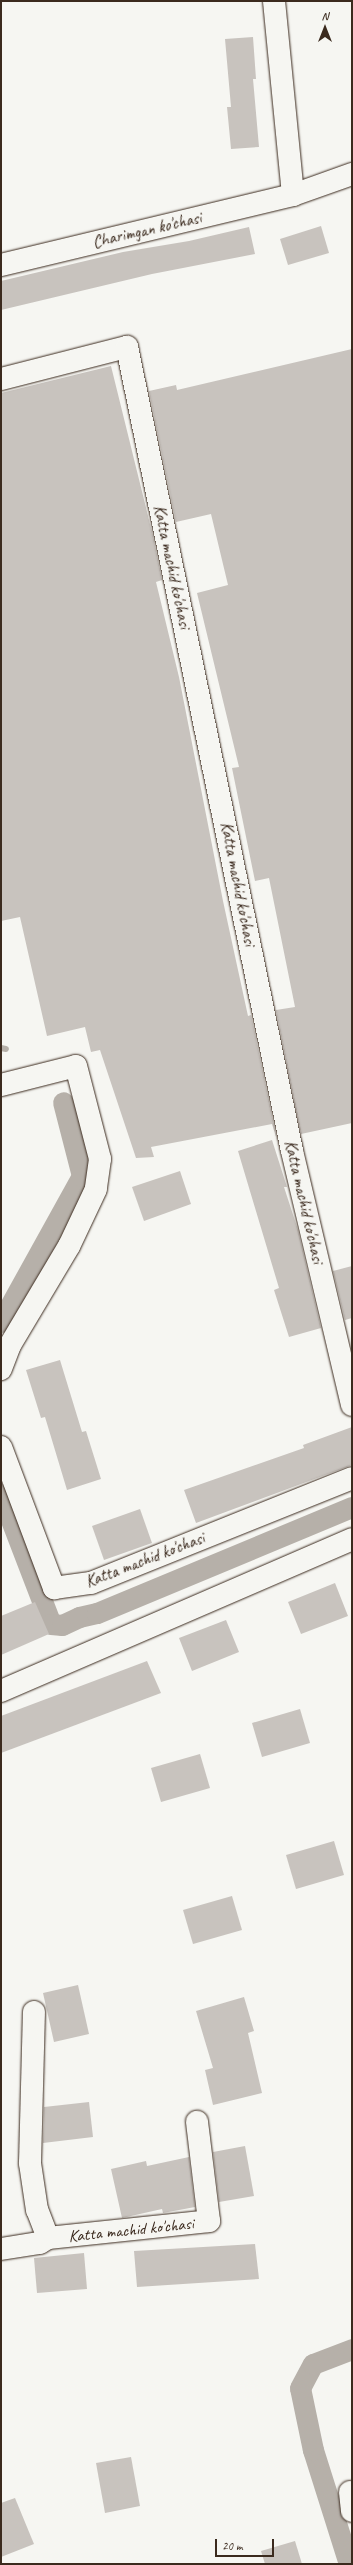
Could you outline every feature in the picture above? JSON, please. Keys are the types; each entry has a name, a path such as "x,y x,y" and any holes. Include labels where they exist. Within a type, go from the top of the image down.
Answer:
{"street":[{"path":"274,1 293,195"},
{"name":"Charimgan ko'chasi","path":"1,265 293,195 352,174"},
{"name":"Katta machid ko'chasi","path":"1,379 127,347 292,1151 352,1405"},
{"path":"1,1085 76,1066 100,1159 96,1189 69,1246 10,1345 1,1369"},
{"name":"Katta machid ko'chasi","path":"1,1447 54,1588 91,1583 352,1478"},
{"path":"1,1691 352,1540"},
{"name":"Katta machid ko'chasi","path":"34,2012 30,2163 37,2210 48,2238"},
{"name":"Katta machid ko'chasi","path":"1,2249 40,2243 48,2238 209,2221 197,2122"}],"building":[{"path":"253,37 256,79 253,79 259,147 231,149 227,107 231,107 225,39"},
{"path":"321,226 329,253 288,265 280,239"},
{"path":"249,227 255,254 152,274 1,310 1,281 123,252 189,241"},
{"path":"352,349 352,1123 301,1134 276,1010 295,1007 269,878 255,881 232,768 239,767 197,593 228,585 211,514 176,522 149,391 176,385 177,390"},
{"path":"111,366 152,532 162,580 156,582 179,677 223,901 248,1016 251,1015 277,1140 272,1124 151,1147 154,1157 136,1158 100,1050 91,1052 85,1027 47,1036 20,917 1,921 1,393"},
{"path":"272,1140 287,1187 284,1187 298,1230 321,1328 289,1337 274,1290 279,1288 238,1151"},
{"path":"180,1171 191,1204 144,1221 132,1187"},
{"path":"352,1266 352,1318 345,1320 333,1271"},
{"path":"60,1360 82,1432 86,1431 101,1479 67,1490 45,1417 41,1418 26,1370"},
{"path":"352,1427 352,1465 196,1523 184,1490 304,1448 303,1445"},
{"path":"140,1509 152,1543 104,1560 92,1526"},
{"path":"335,1583 348,1616 301,1634 288,1602"},
{"path":"35,1602 49,1634 1,1655 1,1616"},
{"path":"226,1620 239,1652 192,1671 179,1638"},
{"path":"147,1661 161,1693 1,1753 1,1716"},
{"path":"300,1709 310,1743 262,1757 252,1723"},
{"path":"200,1754 210,1788 161,1802 151,1768"},
{"path":"334,1841 344,1875 296,1889 286,1855"},
{"path":"232,1896 242,1930 193,1944 183,1910"},
{"path":"78,1985 89,2034 54,2042 43,1993"},
{"path":"244,1997 254,2031 248,2033 262,2093 213,2105 205,2070 213,2068 196,2011"},
{"path":"89,2102 93,2137 43,2143 44,2107"},
{"path":"245,2146 254,2196 219,2202 213,2152"},
{"path":"189,2157 195,2207 163,2213 162,2209 122,2218 111,2169 146,2161 147,2166"},
{"path":"255,2244 259,2279 137,2287 134,2251"},
{"path":"84,2253 87,2289 37,2293 34,2258"},
{"path":"131,2457 140,2506 105,2513 96,2463"},
{"path":"15,2498 34,2544 1,2557 1,2503"},
{"path":"295,2541 302,2564 265,2564 261,2551"}],"waterway":[{"path":"1,1048 6,1049"},
{"path":"1,1322 82,1176 63,1102"},
{"path":"1,1494 51,1624 62,1625 79,1617 97,1613 352,1507"},
{"path":"349,2564 313,2450 300,2388 313,2364 352,2349"}]}
